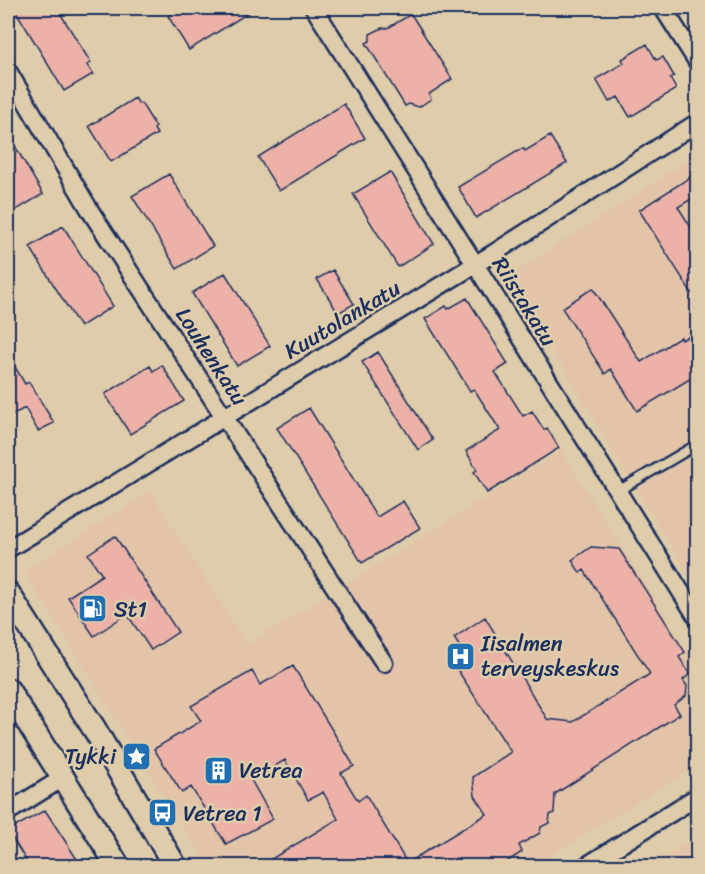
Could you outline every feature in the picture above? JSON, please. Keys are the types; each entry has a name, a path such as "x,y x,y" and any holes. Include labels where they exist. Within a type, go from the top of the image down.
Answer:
{"main road":[{"path":"8,593 95,730 175,867"},
{"path":"8,690 118,867"}],"street":[{"name":"Riistakatu","path":"314,8 698,619"},
{"path":"663,8 698,63"},
{"name":"Louhenkatu","path":"8,71 91,212 384,663"},
{"name":"Kuutolankatu","path":"8,549 475,264 698,122"},
{"path":"8,812 63,778"},
{"path":"586,867 698,796"}],"lane":[{"path":"618,492 698,444"}],"shaded area":[{"path":"697,155 697,587 639,495 509,276"},
{"name":"Iisalmen terveyskeskus","path":"561,451 697,666 697,766 534,866 207,866 24,571 150,492 247,645"},
{"path":"697,837 697,866 651,866 660,861"}],"building":[{"path":"14,8 57,8 91,63 87,65 93,74 64,91"},
{"path":"181,8 256,8 189,50 168,16"},
{"path":"411,14 452,79 429,94 431,99 419,107 409,104 405,106 366,43 370,41 370,34 382,28 388,28"},
{"path":"647,44 656,60 663,57 674,76 670,78 676,89 630,117 618,97 609,102 596,79 624,63 622,59"},
{"path":"135,98 139,104 141,103 156,127 154,129 157,134 111,162 89,126"},
{"path":"344,104 365,138 279,191 258,157"},
{"path":"8,134 43,194 8,215"},
{"path":"550,136 567,163 476,218 458,187 523,148 525,151"},
{"path":"390,172 434,244 398,267 353,194"},
{"path":"169,174 213,246 177,269 132,196"},
{"path":"692,176 698,184 698,195 678,207 698,238 698,303 639,210"},
{"path":"63,226 113,306 80,327 30,247"},
{"path":"333,270 354,304 338,313 317,279"},
{"path":"225,273 270,346 237,366 192,293"},
{"path":"593,288 641,362 681,337 682,340 698,330 698,374 637,411 611,369 605,374 562,308"},
{"path":"467,298 508,364 495,372 523,416 532,411 544,430 547,428 559,448 487,493 474,472 477,470 466,451 500,430 474,389 470,391 425,319 446,306 448,309"},
{"path":"378,352 433,440 418,450 362,362"},
{"path":"8,355 25,384 29,382 54,423 38,431 25,408 8,417"},
{"path":"162,365 184,401 130,434 105,394 150,366 153,371"},
{"path":"309,408 377,517 403,501 420,528 362,563 277,428"},
{"path":"115,536 178,632 151,650 127,614 94,636 68,597 102,575 88,554"},
{"path":"591,547 619,549 685,652 679,657 690,674 683,680 687,686 686,696 674,705 680,714 555,794 554,813 550,815 549,823 541,827 540,833 519,845 522,852 499,867 258,867 338,819 323,792 308,800 285,760 251,780 273,819 226,844 191,787 182,793 154,749 201,721 191,706 252,671 260,685 293,666 354,766 341,773 358,801 366,795 407,863 487,814 475,796 473,777 511,752 453,663 465,655 454,638 485,617 547,719 573,722 650,674 584,570 580,573 572,560"},
{"path":"45,810 82,867 30,867 8,831"}],"place":[{"name":"St1","path":"93,609"},
{"name":"Iisalmen terveyskeskus","path":"460,656"},
{"name":"Tykki","path":"137,756"},
{"name":"Vetrea","path":"218,770"},
{"name":"Vetrea 1","path":"162,813"}]}
